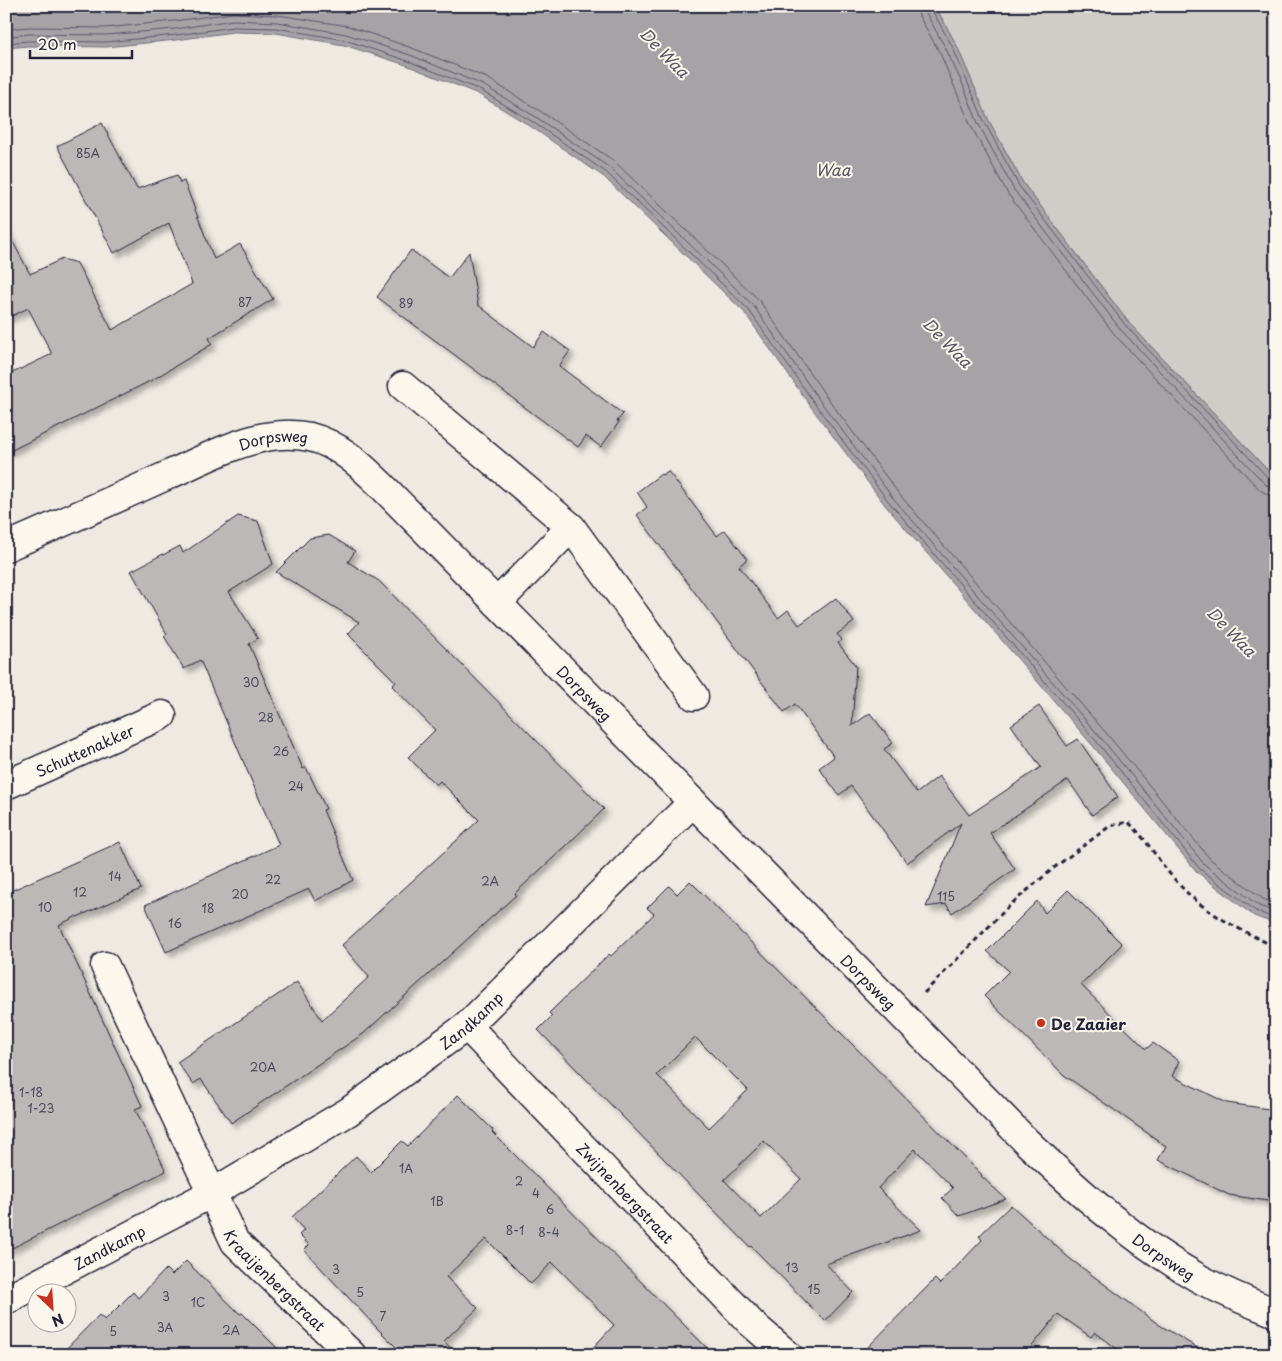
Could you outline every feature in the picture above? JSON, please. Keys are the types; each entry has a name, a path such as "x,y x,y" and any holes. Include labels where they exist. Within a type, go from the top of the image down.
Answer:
{"street":[{"path":"403,386 571,527 694,696"},
{"name":"Dorpsweg","path":"6,547 236,446 265,437 292,435 309,437 325,442 342,451 361,466 1070,1184 1112,1220 1155,1251 1201,1280 1276,1313"},
{"path":"497,603 571,527"},
{"name":"Schuttenakker","path":"6,785 162,715"},
{"name":"Zandkamp","path":"6,1300 212,1193 348,1112 467,1026 693,802"},
{"path":"105,966 212,1193"},
{"name":"Zwijnenbergstraat","path":"467,1026 751,1323 788,1355"},
{"name":"Kraaijenbergstraat","path":"212,1193 235,1242 352,1355"}],"path":[{"path":"903,1015 1010,905 1055,866 1110,826 1128,822 1141,833 1175,881 1192,898 1215,916 1276,946"}],"shaded area":[{"path":"935,6 1138,6 1144,13 1161,6 1276,6 1276,479 1129,323 1023,183 988,119 956,44"}],"water":[{"name":"Waa","path":"6,6 935,6 956,44 988,119 1023,183 1129,323 1276,479 1276,924 1254,916 1197,872 1093,746 885,505 811,407 744,312 604,177 530,126 478,94 406,65 344,45 276,33 233,32 106,47 28,46 6,48"}],"building":[{"path":"102,123 137,189 177,175 180,183 184,181 214,259 240,244 273,299 209,338 212,344 152,380 6,453 6,376 52,354 28,308 6,319 6,229 30,274 62,259 77,263 112,330 192,284 169,223 114,253 57,146"},
{"path":"411,250 449,278 469,252 478,305 533,347 544,332 570,351 559,366 623,414 601,447 586,436 578,447 377,297"},
{"path":"668,471 717,536 725,530 747,559 739,566 778,618 788,610 799,625 836,598 854,622 837,634 842,640 838,643 856,666 852,726 870,713 893,743 884,749 917,793 939,776 969,815 1041,767 1011,725 1039,706 1067,746 1078,739 1118,797 1092,815 1068,780 990,833 1015,869 952,913 946,904 926,907 961,823 907,863 851,786 839,795 819,768 834,757 795,704 784,712 637,515 647,507 637,492"},
{"path":"238,516 258,521 273,564 229,592 258,638 249,644 303,769 306,767 326,809 323,810 353,880 315,901 309,889 166,952 145,905 279,845 200,660 184,669 164,636 167,634 131,571 180,546 183,553"},
{"path":"329,535 355,551 348,562 379,581 604,809 515,893 516,895 363,1034 231,1123 201,1079 193,1084 177,1062 297,982 322,1020 369,977 342,945 479,820 440,781 436,785 408,757 435,730 392,686 396,682 348,634 359,622 276,572 310,538"},
{"path":"120,842 141,889 59,925 142,1106 135,1109 166,1171 6,1251 6,893"},
{"path":"690,881 981,1176 1006,1199 959,1216 942,1198 953,1188 915,1149 878,1188 921,1230 826,1264 853,1292 825,1321 538,1030 552,1016 549,1013 609,954 611,956 654,914 647,908 669,886 677,894","holes":["695,1037 748,1090 709,1128 657,1075","764,1141 801,1179 761,1218 724,1180"]},
{"path":"1068,890 1122,944 1081,985 1146,1049 1153,1043 1179,1061 1172,1076 1227,1103 1276,1110 1276,1180 1272,1181 1268,1201 1229,1195 1158,1160 1166,1146 1064,1075 984,996 1009,971 987,951 1037,901 1045,913"},
{"path":"458,1095 493,1130 492,1132 714,1355 586,1355 614,1325 552,1262 531,1284 486,1239 446,1277 478,1308 444,1341 457,1355 404,1355 376,1327 304,1250 309,1245 299,1235 304,1230 292,1217 356,1156 371,1172 402,1141 408,1146"},
{"path":"1011,1205 1069,1258 1158,1324 1209,1355 1125,1355 1095,1332 1091,1337 1058,1314 1025,1355 860,1355 935,1279 940,1284 982,1240 979,1236"},
{"path":"186,1261 284,1355 60,1355 99,1315 105,1320 133,1292 138,1298 166,1269 172,1275"}],"place":[{"name":"De Zaaier","path":"1041,1023"}],"water label":[{"name":"De Waa","path":"665,52"},
{"name":"De Waa","path":"948,342"},
{"name":"De Waa","path":"1232,631"}]}
